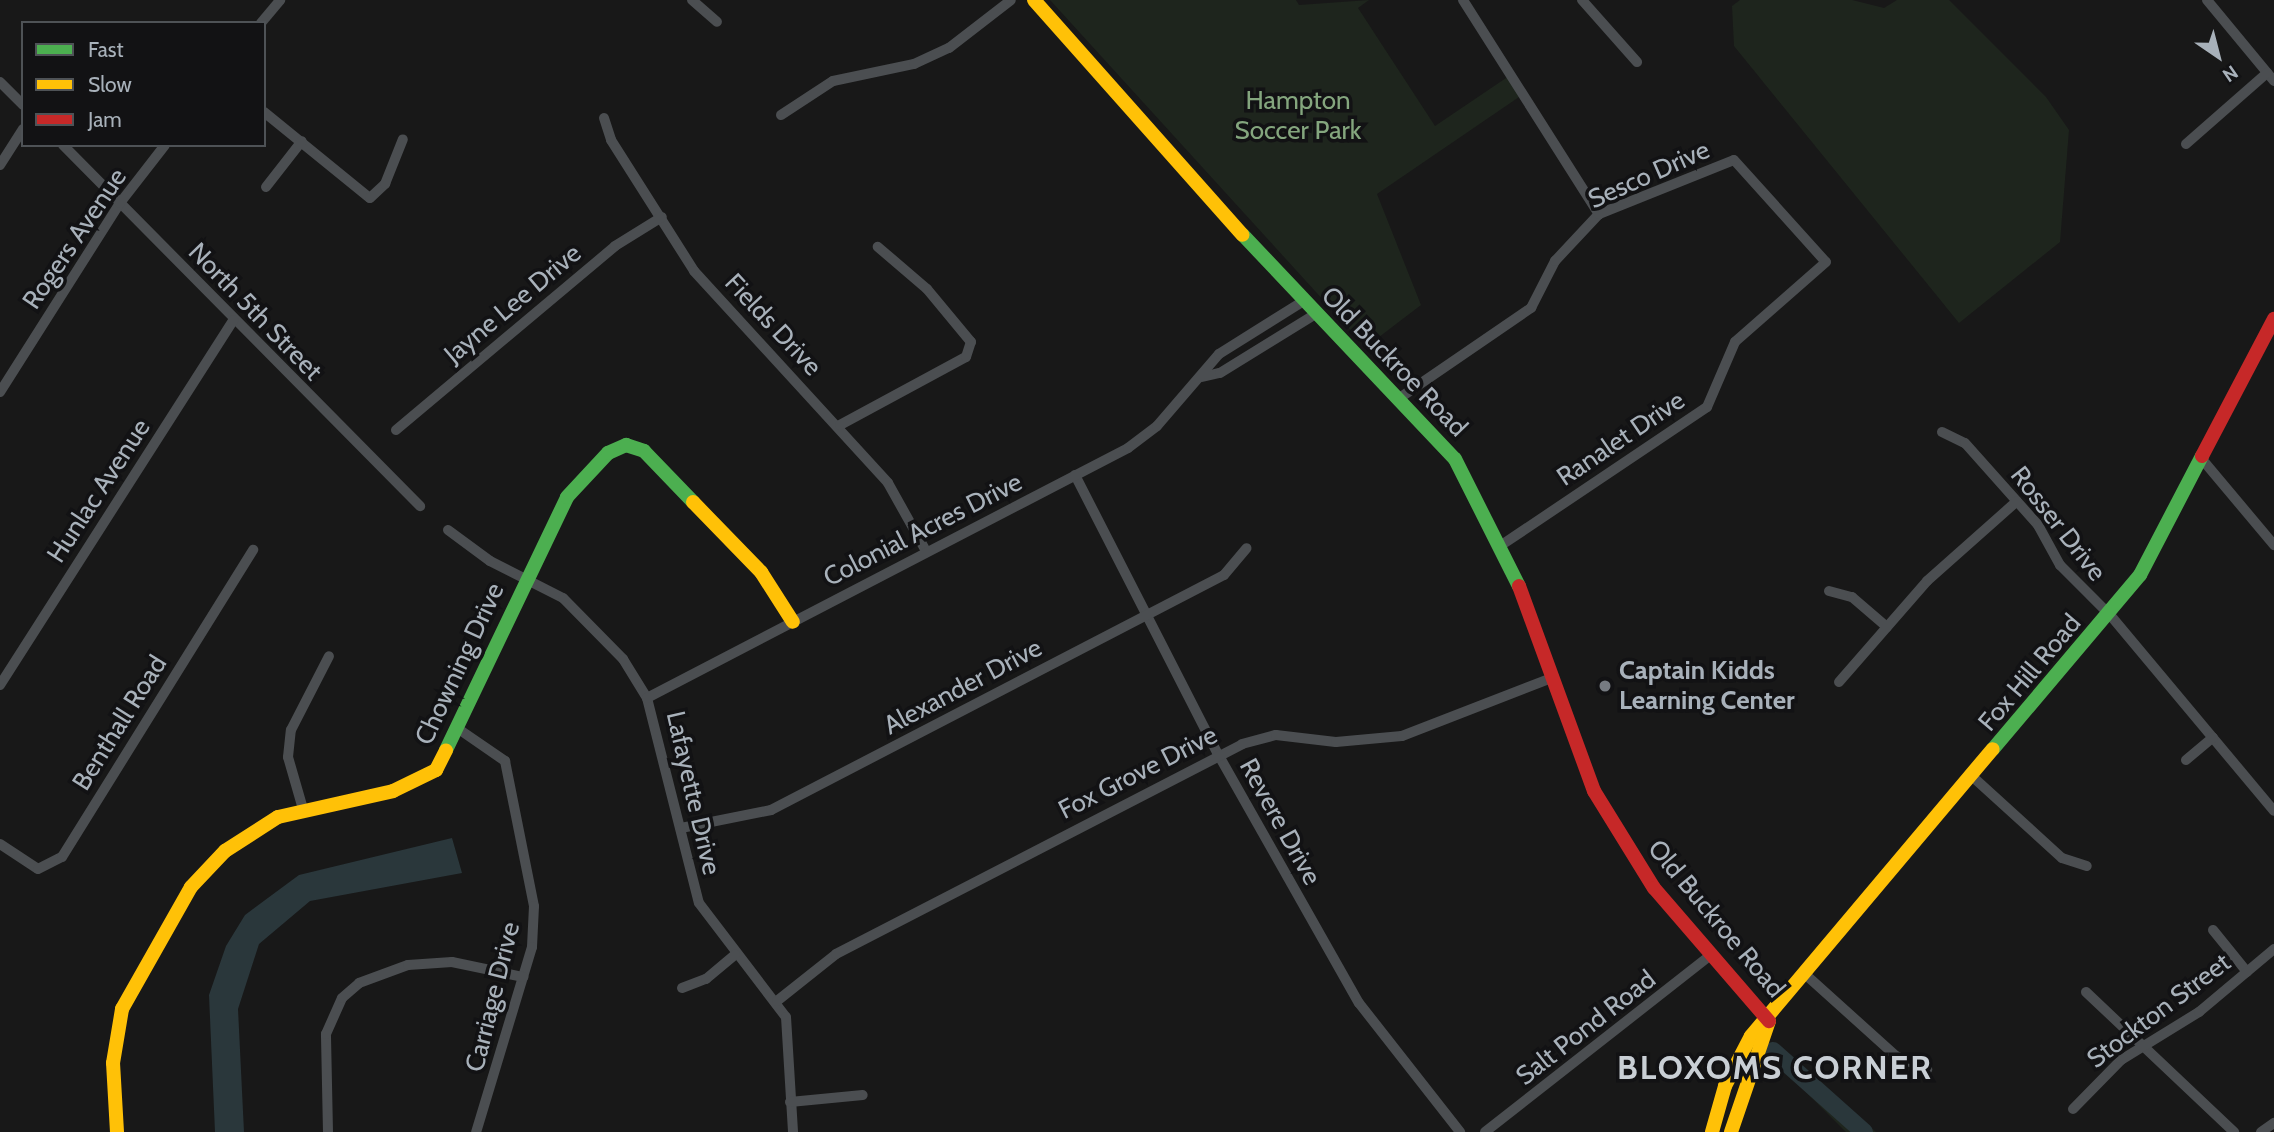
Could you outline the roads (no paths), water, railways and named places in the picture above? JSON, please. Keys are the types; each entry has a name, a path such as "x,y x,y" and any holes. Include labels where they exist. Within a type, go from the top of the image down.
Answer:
{"main road":[{"name":"Old Buckroe Road","path":"1034,0 1302,302 1401,397 1465,473 1503,544 1577,758 1623,842 1711,955 1769,1021"},
{"name":"Fox Hill Road","path":"1712,1132 1742,1051 1974,778 2140,575 2274,318"},
{"name":"Chowning Drive","path":"117,1132 116,1034 145,963 208,867 261,826 303,809 419,783 436,770 460,730 528,579 578,481 608,453 633,445 761,572 793,622"},
{"path":"1731,1132 1769,1021"}],"street":[{"path":"263,21 279,0"},
{"path":"692,0 717,22"},
{"path":"781,115 833,80 914,65 949,48 1011,0"},
{"path":"1463,0 1599,214"},
{"path":"1582,0 1637,62"},
{"path":"2186,144 2271,77 2207,0"},
{"path":"0,82 21,103"},
{"path":"266,114 370,198 385,184 403,139"},
{"name":"Fields Drive","path":"604,118 611,140 694,271 732,315 840,425 888,483 926,551"},
{"path":"0,165 21,132"},
{"path":"266,187 302,141"},
{"name":"North 5th Street","path":"65,147 233,320 420,506"},
{"name":"Rogers Avenue","path":"0,393 120,203 163,147"},
{"name":"Sesco Drive","path":"1401,397 1531,308 1555,261 1599,214 1734,160 1826,262"},
{"name":"Jayne Lee Drive","path":"396,430 615,246 662,217"},
{"path":"840,425 966,357 971,342 927,289 878,247"},
{"name":"Ranalet Drive","path":"1503,544 1707,407 1735,342 1826,262"},
{"name":"Colonial Acres Drive","path":"647,698 1144,437 1202,377 1219,354 1302,302"},
{"name":"Colonial Acres Drive","path":"1202,377 1220,373 1314,315"},
{"name":"Hunlac Avenue","path":"0,685 233,320"},
{"name":"Rosser Drive","path":"1941,432 1965,443 2038,524 2060,565 2110,615 2274,811"},
{"path":"2201,458 2274,545"},
{"name":"Revere Drive","path":"1075,475 1218,754 1359,1003 1460,1132"},
{"path":"1839,682 1927,581 2017,501"},
{"name":"Lafayette Drive","path":"448,530 528,579 583,617 623,659 647,698 699,903 735,955 776,1001 788,1026 793,1132"},
{"name":"Alexander Drive","path":"681,828 771,810 1224,575 1247,548"},
{"name":"Benthall Road","path":"0,844 38,869 62,857 253,550"},
{"path":"1829,591 1852,597 1886,627"},
{"path":"303,809 288,757 291,730 329,656"},
{"name":"Fox Grove Drive","path":"776,1001 836,954 1218,754 1276,735 1336,742 1402,736 1549,679"},
{"name":"Carriage Drive","path":"460,730 496,750 511,775 534,906 523,977 477,1132"},
{"path":"2186,760 2213,737"},
{"path":"1974,778 2062,858 2087,866"},
{"path":"2213,930 2247,972"},
{"name":"Stockton Street","path":"2073,1110 2121,1060 2147,1048 2274,949"},
{"path":"682,988 706,979 735,955"},
{"name":"Salt Pond Road","path":"1485,1132 1711,955"},
{"path":"328,1132 326,1034 342,998 359,984 408,965 452,962 523,977"},
{"path":"1806,975 1896,1056 1927,1069"},
{"path":"2086,992 2234,1132"},
{"path":"790,1102 863,1095"},
{"path":"2261,1132 2274,1123"}],"waterway":[{"path":"1773,1051 1864,1132"}],"place":[{"name":"Captain Kidds Learning Center","path":"1605,686"}],"district":[{"name":"BLOXOMS CORNER","path":"1775,1068"}],"park label":[{"name":"Hampton Soccer Park","path":"1298,116"}]}
